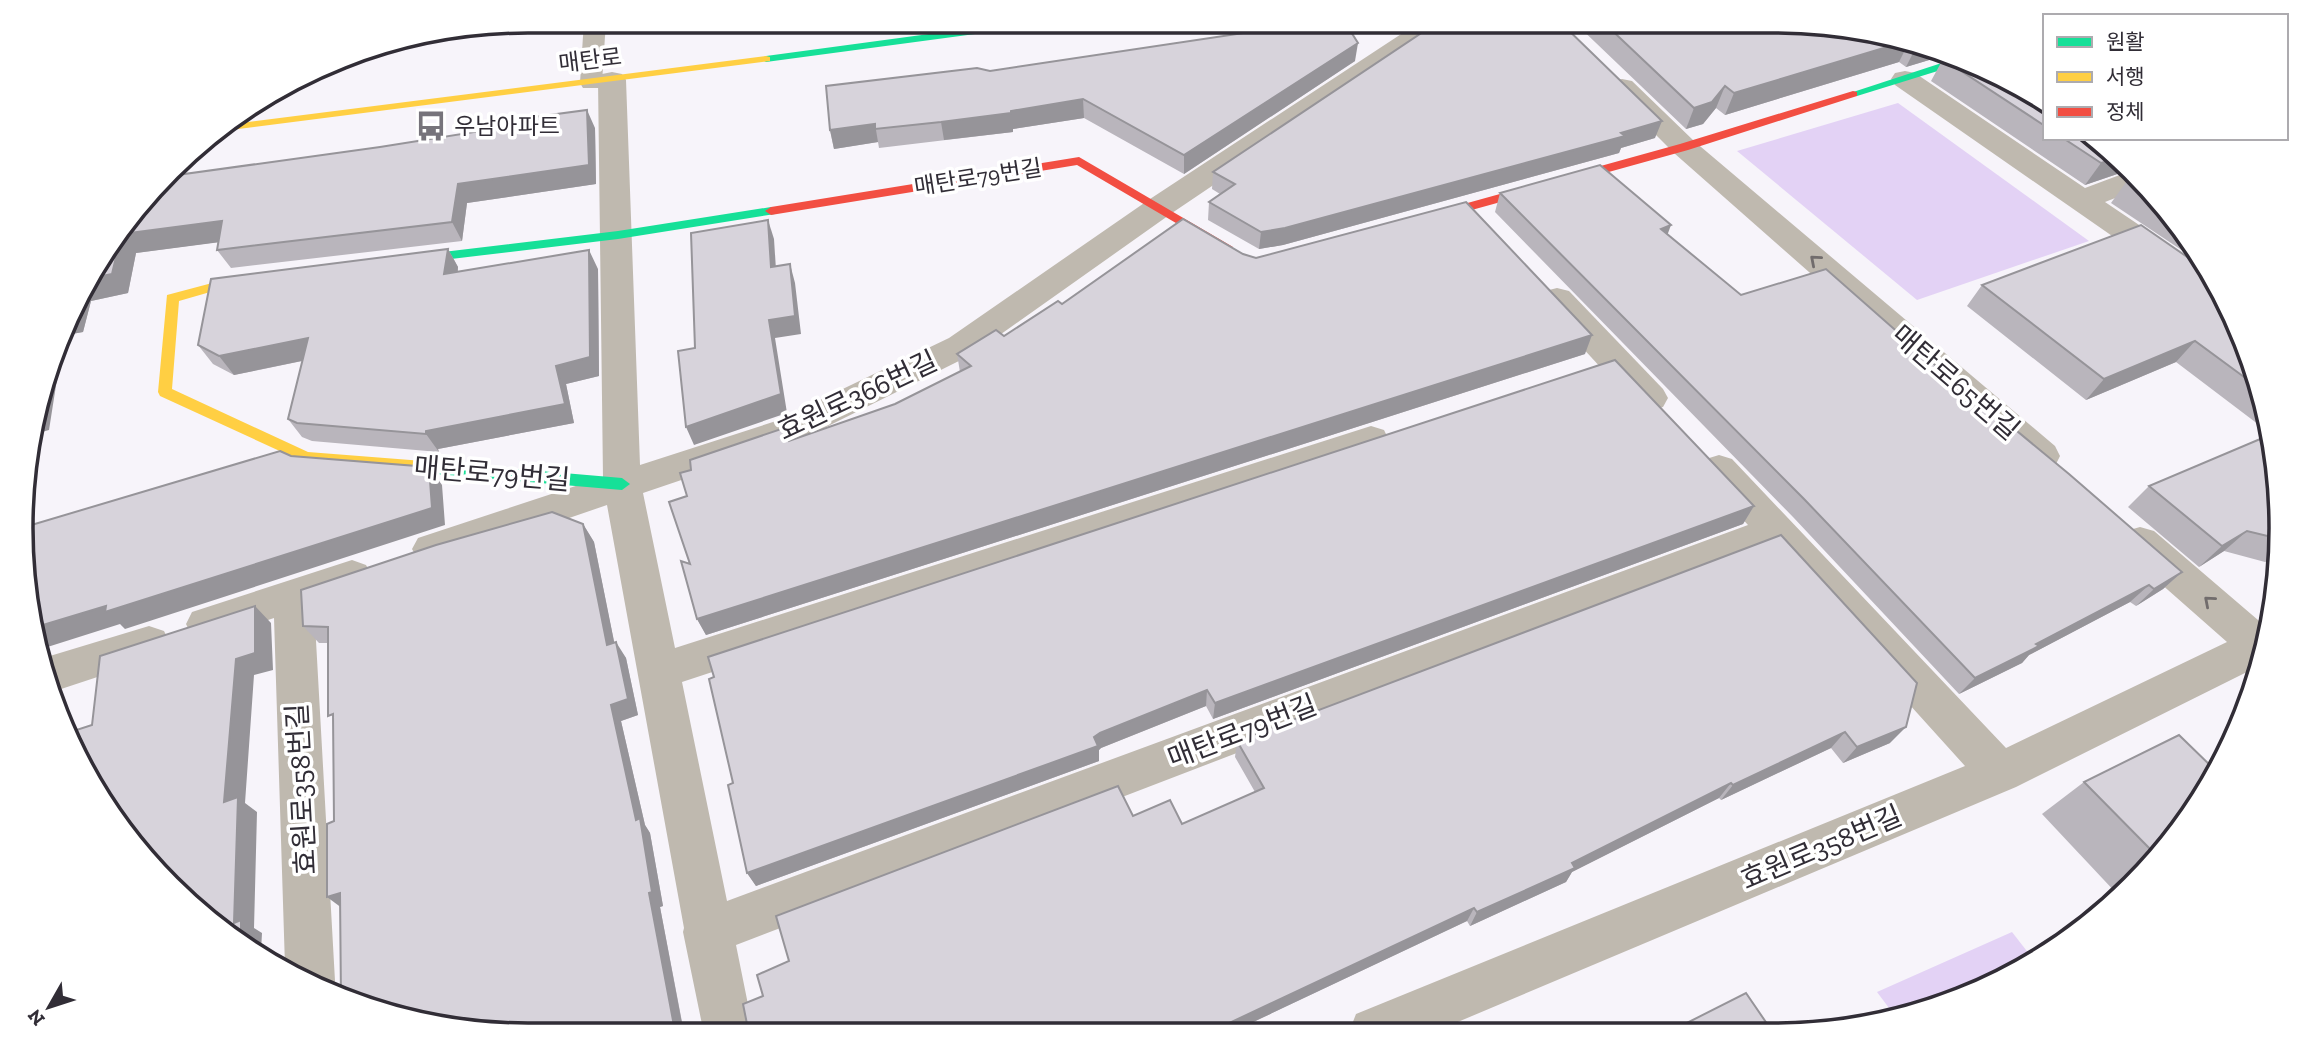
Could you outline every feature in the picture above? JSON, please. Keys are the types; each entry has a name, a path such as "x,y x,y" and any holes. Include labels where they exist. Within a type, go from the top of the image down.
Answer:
{"street":[{"name":"매탄로","path":"238,128 962,33"},
{"name":"효원로366번길","path":"55,672 789,430 961,346 1161,206 1421,33"},
{"path":"1402,225 1684,147 1947,65"},
{"name":"매탄로65번길","path":"1604,69 1684,147 2061,473"},
{"path":"1905,79 2203,283"},
{"path":"602,82 618,235 622,484 727,1023"},
{"name":"매탄로79번길","path":"383,263 618,235 1079,161 1161,206"},
{"path":"2083,199 2128,182"},
{"path":"1161,206 1242,256"},
{"path":"1469,207 1496,236"},
{"path":"1532,274 1777,530 2000,773"},
{"name":"매탄로79번길","path":"272,277 231,282 172,298 165,392 306,457 622,484"},
{"path":"1575,373 1615,360"},
{"path":"657,672 1402,429"},
{"path":"2114,519 2256,639"},
{"name":"매탄로79번길","path":"707,933 1777,530"},
{"name":"효원로358번길","path":"293,596 310,972"},
{"name":"효원로358번길","path":"1396,1023 2000,773 2253,650"}],"lane":[{"path":"596,33 602,82"}],"shaded area":[{"path":"1898,103 2089,241 1917,300 1737,151"},
{"path":"2012,932 2028,952 1963,985 1902,1006 1890,1009 1877,992"}],"building":[{"path":"1244,33 1352,33 1358,43 1184,155 1083,99 1011,113 941,122 875,129 875,124 830,130 826,86 977,68 990,71"},
{"path":"1422,33 1571,33 1662,121 1621,133 1625,136 1285,228 1261,232 1209,202 1235,184 1213,172"},
{"path":"1615,33 1806,34 1839,37 1888,47 1734,93 1725,86 1712,102 1694,108"},
{"path":"1959,70 1993,84 2043,113 2043,125"},
{"path":"587,110 589,165 458,184 452,222 217,250 222,221 131,233 182,174 481,131 482,124"},
{"path":"2066,140 2081,140 2106,162 2101,163"},
{"path":"1600,165 1671,225 1661,229 1741,295 1826,269 2002,424 2006,422 2182,572 2154,589 2149,585 1975,678 1804,499 1500,193"},
{"path":"1466,202 1592,335 697,619 681,561 690,564 669,502 687,496 680,473 691,470 690,460 787,427 789,441 895,404 971,366 957,354 996,330 1004,336 1058,301 1062,304 1183,219 1243,254 1256,258"},
{"path":"768,220 771,267 790,264 795,316 769,320 781,394 686,427 678,351 695,348 691,233"},
{"path":"2141,225 2188,257 2218,309 2245,378 2195,341 2104,379 1982,285"},
{"path":"448,249 444,274 589,250 590,357 556,366 565,404 426,431 426,434 297,423 288,419 308,338 219,356 198,345 211,279"},
{"path":"117,253 112,274 103,276"},
{"path":"1615,360 1754,506 1215,703 1207,690 1100,733 1094,737 1098,746 747,873 728,785 733,783 709,679 714,677 708,657"},
{"path":"2260,439 2268,496 2269,536 2247,531 2222,546 2149,486"},
{"path":"280,451 291,456 429,467 432,508 105,612 106,606 43,625 37,593 33,524"},
{"path":"552,512 583,524 607,645 616,642 628,699 611,705 636,820 640,818 652,892 649,893 673,1023 528,1023 463,1019 400,1006 341,986 340,893 327,897 327,824 334,821 333,714 328,716 328,627 303,626 301,590 436,545"},
{"path":"1781,535 1917,683 1906,727 1857,747 1845,732 1733,785 1731,783 1572,863 1575,868 1477,912 1474,908 1229,1023 747,1023 743,1004 763,996 757,975 789,961 776,916 1118,786 1133,816 1170,800 1182,824 1264,788 1237,741"},
{"path":"255,606 255,653 236,659 224,802 238,797 234,923 241,920 241,931 202,900 156,854 117,803 84,747 77,730 92,725 100,656"},
{"path":"2179,735 2208,764 2185,803 2150,849 2084,782"},
{"path":"1746,993 1767,1023 1687,1023"}],"traffic: fast":[{"path":"766,59 960,33"},
{"path":"1853,94 1947,65"},
{"path":"401,261 618,235 771,211"},
{"path":"436,468 622,484"}],"traffic: slow":[{"path":"240,126 766,59"},
{"path":"262,278 231,282 172,298 165,392 306,457 436,468"}],"traffic: jam":[{"path":"1421,220 1684,147 1853,94"},
{"path":"771,211 1079,161 1227,247"}],"place":[{"name":"우남아파트","path":"431,126"}]}
